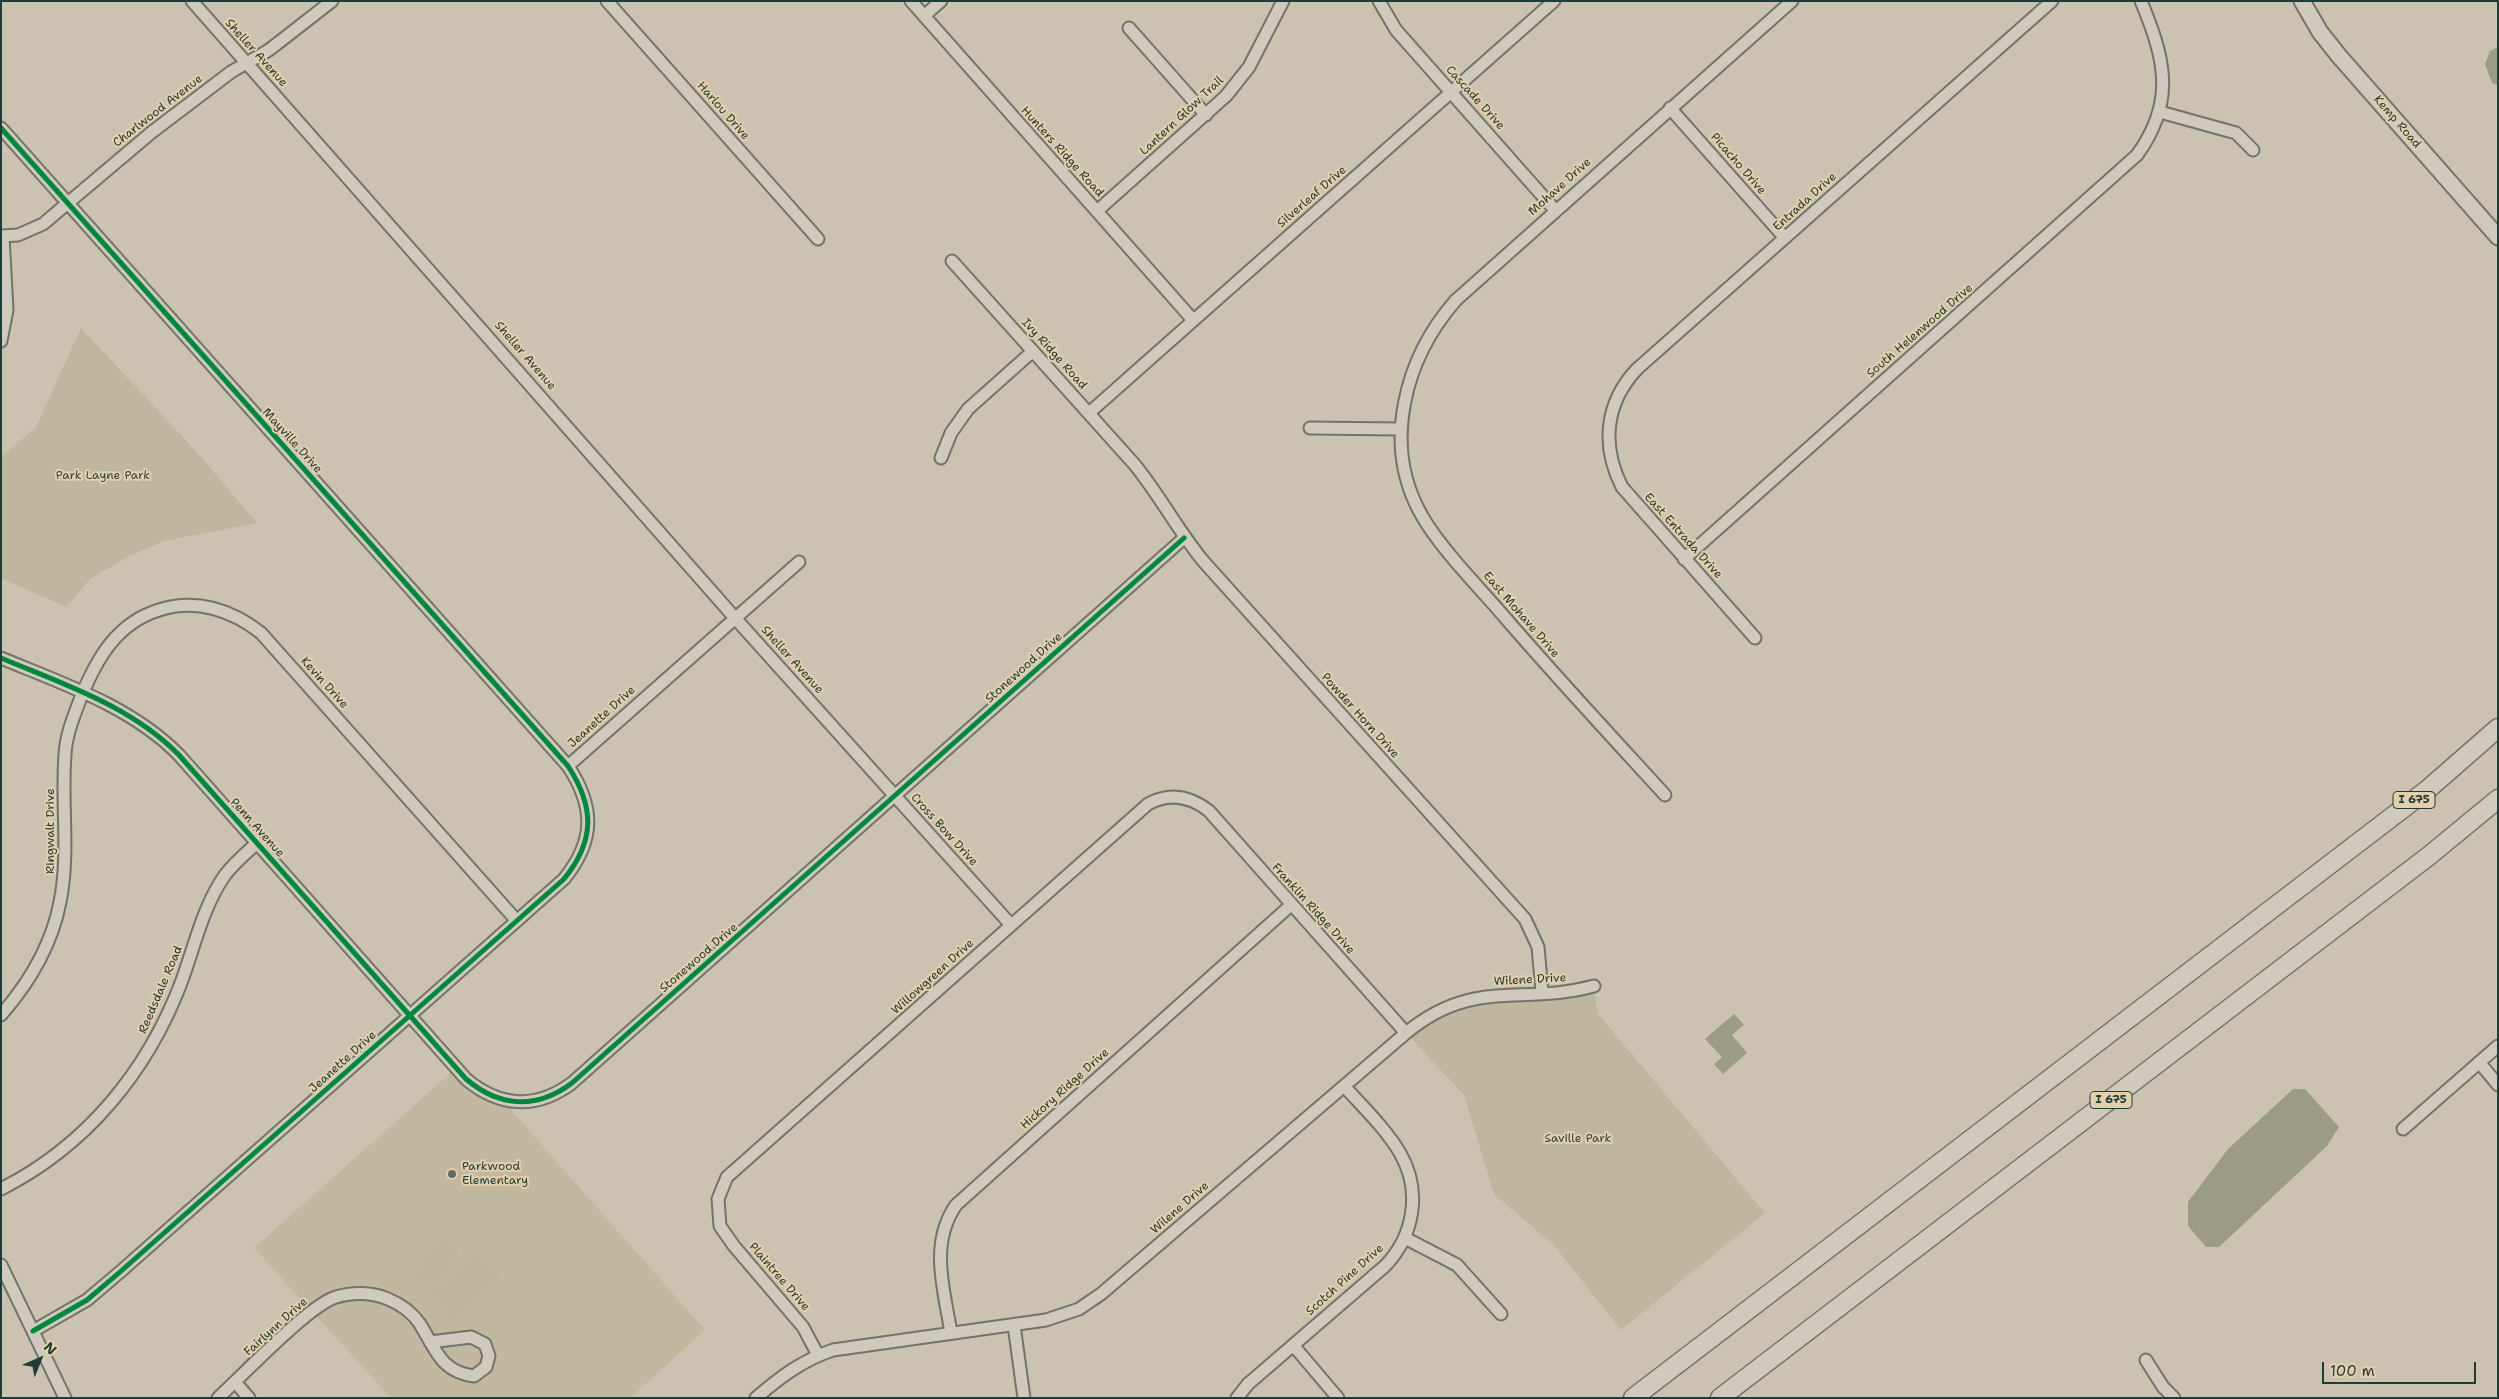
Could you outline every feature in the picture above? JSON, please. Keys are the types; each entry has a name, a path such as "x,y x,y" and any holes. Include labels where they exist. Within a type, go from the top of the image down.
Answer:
{"highway":[{"name":"I 675","path":"1633,1398 2419,796 2498,728"},
{"name":"I 675","path":"1720,1398 2430,855 2498,799"}],"main road":[{"name":"Kemp Road","path":"2302,1 2320,32 2339,56 2498,237"}],"street":[{"name":"Sheller Avenue","path":"192,1 735,618 836,730"},
{"name":"Charlwood Avenue","path":"2,236 29,231 43,224 152,132 247,63 268,50 332,1"},
{"name":"Harlou Drive","path":"607,1 818,239"},
{"name":"Hunters Ridge Road","path":"911,1 1193,320"},
{"path":"924,16 941,1"},
{"name":"Lantern Glow Trail","path":"1097,212 1226,96 1249,67 1283,1"},
{"name":"Cascade Drive","path":"1379,1 1396,30 1555,210"},
{"name":"Silverleaf Drive","path":"1089,413 1554,1"},
{"name":"Mohave Drive","path":"1400,429 1409,380 1423,347 1439,321 1456,300 1792,1"},
{"name":"Entrada Drive","path":"1608,442 1612,409 1627,379 2052,1"},
{"name":"South Helenwood Drive","path":"1684,558 2126,167 2147,142 2160,112 2164,80 2162,62 2155,36 2141,1"},
{"path":"1129,28 1206,115"},
{"name":"Picacho Drive","path":"1670,108 1785,238"},
{"path":"2160,112 2236,133 2253,150"},
{"name":"Mayville Drive","path":"1,128 568,766"},
{"path":"1,341 7,310 2,236"},
{"name":"Ivy Ridge Road","path":"952,261 1135,465"},
{"path":"941,458 957,422 968,408 1033,351"},
{"path":"1310,428 1400,429"},
{"name":"East Mohave Drive","path":"1400,429 1406,472 1415,502 1438,540 1539,657 1665,795"},
{"name":"East Entrada Drive","path":"1608,442 1614,471 1622,487 1755,638"},
{"name":"Powder Horn Drive","path":"1135,465 1150,483 1184,538 1525,920 1538,947 1542,992"},
{"name":"Stonewood Drive","path":"456,1068 480,1092 503,1101 537,1100 564,1090 1184,538"},
{"name":"Jeanette Drive","path":"34,1331 88,1300 564,879 575,865 586,842 588,829 586,804 576,778 568,766 799,562"},
{"name":"Kevin Drive","path":"83,693 95,666 110,642 135,621 152,612 172,607 195,605 210,607 238,617 262,634 517,921"},
{"name":"Penn Avenue","path":"1,658 83,693 137,720 170,746 456,1068"},
{"name":"Ringwalt Drive","path":"1,1015 26,984 38,963 48,942 60,903 66,857 65,754 71,722 83,693"},
{"name":"Cross Bow Drive","path":"836,730 1011,925"},
{"name":"Willowgreen Drive","path":"718,1218 718,1199 721,1188 732,1172 1148,804 1161,798 1174,796 1187,798 1200,804"},
{"name":"Franklin Ridge Drive","path":"1200,804 1406,1033"},
{"name":"Reedsdale Road","path":"1,1189 36,1170 77,1138 132,1078 163,1027 218,887 234,864 257,843"},
{"name":"Hickory Ridge Drive","path":"951,1333 939,1250 944,1226 956,1205 1291,905"},
{"name":"Wilene Drive","path":"756,1398 789,1370 818,1355 847,1347 1059,1317 1079,1309 1102,1294 1406,1033 1432,1014 1460,1001 1490,996 1572,992 1594,986"},
{"path":"2403,1129 2498,1046"},
{"path":"2478,1062 2498,1085"},
{"name":"Scotch Pine Drive","path":"1237,1398 1248,1384 1385,1266 1405,1238 1411,1220 1413,1202 1412,1183 1406,1166 1393,1142 1344,1086"},
{"name":"Plaintree Drive","path":"718,1218 729,1240 803,1327 818,1355"},
{"path":"1405,1238 1458,1265 1502,1314"},
{"path":"1,1265 66,1398"},
{"name":"Fairlynn Drive","path":"218,1398 312,1311 334,1297 362,1293 382,1296 401,1305 419,1322 430,1342 439,1357 458,1374 474,1376 486,1367 489,1356 485,1344 470,1337 430,1342"},
{"path":"1014,1324 1024,1398"},
{"path":"1293,1345 1338,1398"},
{"path":"2146,1360 2163,1387 2174,1398"},
{"path":"235,1382 249,1398"}],"shaded area":[{"path":"2498,47 2498,85 2492,83 2485,64 2490,51"},
{"path":"1734,1014 1744,1025 1732,1035 1747,1053 1723,1074 1714,1064 1722,1057 1705,1039"},
{"name":"Parkwood Elementary","path":"456,1068 503,1101 705,1330 630,1398 391,1398 254,1248"},
{"path":"2293,1089 2305,1089 2339,1127 2327,1146 2219,1247 2206,1247 2188,1226 2188,1202 2228,1149"}],"green space":[{"name":"Park Layne Park","path":"81,328 194,449 257,523 164,541 129,556 90,579 66,607 1,578 1,457 36,427"},
{"name":"Saville Park","path":"1594,990 1598,1014 1765,1213 1621,1330 1554,1245 1494,1194 1464,1095 1410,1037 1423,1025 1448,1011 1476,1004"},
{"path":"445,1238 458,1250 453,1264 439,1279 419,1287 414,1274 423,1260"},
{"path":"476,1251 500,1278 453,1320 430,1294"}],"cycle path":[{"path":"1,128 568,766 583,796 588,824 582,851 564,879 120,1272 87,1300 33,1331"},
{"path":"1,658 95,698 140,723 160,738 179,755 466,1079 491,1095 505,1100 531,1101 545,1098 572,1083 1184,538"}],"place":[{"name":"Parkwood Elementary","path":"452,1174"}]}
